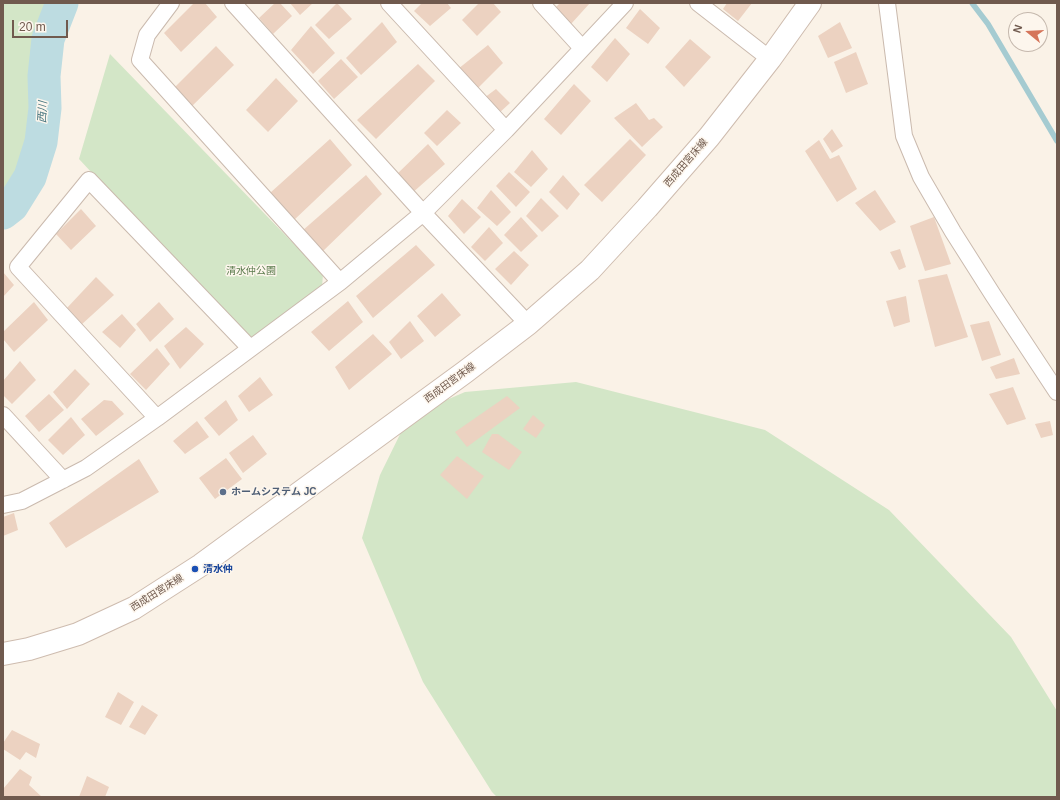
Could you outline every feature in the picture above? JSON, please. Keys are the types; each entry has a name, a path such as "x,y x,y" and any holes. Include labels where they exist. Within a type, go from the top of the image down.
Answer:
{"main road":[{"name":"西成田宮床線","path":"3,654 29,649 78,634 134,608 202,565 528,324 590,270 647,208 709,137 810,3"}],"street":[{"path":"171,3 147,35 140,60 340,282"},
{"path":"233,3 423,213 528,324"},
{"path":"389,3 506,130"},
{"path":"541,3 582,48"},
{"path":"3,505 22,501 86,468 157,418 340,282 423,213 506,130 625,3"},
{"path":"698,3 770,58"},
{"path":"887,3 904,136 921,177 992,295 1057,392"},
{"path":"157,418 18,267 89,180 250,348"},
{"path":"3,414 63,480"}],"green space":[{"path":"3,3 51,3 41,23 35,107 20,172 3,190"},
{"name":"清水仲公園","path":"110,54 323,274 322,287 248,341 79,159"},
{"path":"576,382 765,430 889,510 1011,637 1057,711 1057,797 497,797 492,792 423,682 362,538 380,475 409,416 465,392"}],"building":[{"path":"194,3 205,3 217,17 181,52 164,33"},
{"path":"275,3 280,3 292,16 273,34 259,18"},
{"path":"290,3 313,3 300,15"},
{"path":"337,3 352,19 329,39 315,25"},
{"path":"422,3 447,3 451,8 430,26 414,11"},
{"path":"479,3 493,3 501,12 477,36 462,20"},
{"path":"560,3 590,3 571,24 556,7"},
{"path":"727,3 752,3 738,21 723,9"},
{"path":"640,9 660,28 648,44 626,28"},
{"path":"382,22 397,42 361,75 346,58"},
{"path":"840,22 852,48 828,58 818,36"},
{"path":"311,26 335,53 313,74 291,50"},
{"path":"615,38 630,54 607,82 591,67"},
{"path":"690,39 711,57 684,87 665,67"},
{"path":"488,45 503,63 476,90 458,69"},
{"path":"216,46 234,65 190,108 174,88"},
{"path":"856,52 868,84 846,93 834,62"},
{"path":"341,59 358,77 334,99 318,81"},
{"path":"418,64 435,81 376,139 357,120"},
{"path":"276,78 298,101 268,132 246,110"},
{"path":"574,84 591,101 561,135 544,119"},
{"path":"496,89 510,103 498,114 484,98"},
{"path":"636,103 649,120 654,118 663,127 642,147 614,118"},
{"path":"447,110 461,123 437,146 424,133"},
{"path":"832,129 843,146 832,153 823,139"},
{"path":"330,139 352,165 293,221 270,193"},
{"path":"630,139 646,155 602,202 584,185"},
{"path":"819,140 830,159 839,155 857,189 837,202 805,151"},
{"path":"428,144 445,164 411,194 396,175"},
{"path":"532,150 548,169 531,187 514,172"},
{"path":"509,172 530,192 516,207 496,186"},
{"path":"366,175 382,194 322,252 302,231"},
{"path":"563,175 580,194 567,210 549,192"},
{"path":"491,190 511,212 497,226 477,208"},
{"path":"875,190 896,222 880,231 855,203"},
{"path":"541,198 559,216 542,232 526,216"},
{"path":"462,199 481,217 464,234 448,216"},
{"path":"81,209 96,226 71,250 56,234"},
{"path":"521,217 538,236 521,252 504,235"},
{"path":"934,217 951,264 925,271 910,226"},
{"path":"489,227 503,243 485,261 471,247"},
{"path":"416,245 435,265 373,318 356,296"},
{"path":"900,249 906,267 899,270 890,252"},
{"path":"514,251 529,265 511,285 495,269"},
{"path":"3,272 14,285 3,297"},
{"path":"947,274 968,337 935,347 918,280"},
{"path":"96,277 114,295 81,325 66,309"},
{"path":"442,293 461,315 435,337 417,316"},
{"path":"906,296 910,322 894,327 886,301"},
{"path":"348,301 363,322 329,351 311,332"},
{"path":"34,302 48,320 14,352 3,339 3,332"},
{"path":"159,302 174,319 150,342 136,324"},
{"path":"122,314 136,330 120,348 102,332"},
{"path":"410,321 424,341 401,359 389,342"},
{"path":"989,321 1001,355 982,361 970,325"},
{"path":"186,327 204,344 180,369 164,346"},
{"path":"373,334 392,354 349,390 335,367"},
{"path":"157,348 170,364 146,390 130,374"},
{"path":"1014,358 1020,374 996,379 990,367"},
{"path":"20,361 36,380 12,404 3,395 3,381"},
{"path":"75,369 90,384 67,409 53,392"},
{"path":"260,377 273,395 249,412 238,396"},
{"path":"1013,387 1026,419 1007,425 989,394"},
{"path":"49,394 64,410 39,432 25,416"},
{"path":"507,396 520,408 467,447 455,432"},
{"path":"104,400 112,401 124,414 96,436 81,419"},
{"path":"226,400 238,420 219,436 204,418"},
{"path":"533,415 545,425 536,438 523,429"},
{"path":"71,417 85,435 63,455 48,440"},
{"path":"197,421 209,437 185,454 173,441"},
{"path":"1050,421 1053,435 1041,438 1035,424"},
{"path":"492,434 498,434 522,452 509,470 482,452"},
{"path":"253,435 267,454 243,473 229,453"},
{"path":"457,456 484,476 467,499 440,475"},
{"path":"226,458 242,479 215,499 199,478"},
{"path":"139,459 159,492 66,548 49,523"},
{"path":"14,513 18,530 3,536 3,517"},
{"path":"118,692 134,702 121,725 105,717"},
{"path":"142,705 158,715 145,735 129,727"},
{"path":"12,730 40,744 36,758 26,752 20,760 3,749 3,743"},
{"path":"20,769 32,777 29,785 42,797 3,797 3,789"},
{"path":"87,776 109,787 105,797 79,797"}],"waterway":[{"name":"西川","path":"3,213 12,206 30,177 41,142 45,108 44,76 48,39 62,3"},
{"path":"972,3 988,24 1057,141"}],"place":[{"name":"ホームシステム JC","path":"223,492"},
{"name":"清水仲","path":"195,569"}]}
